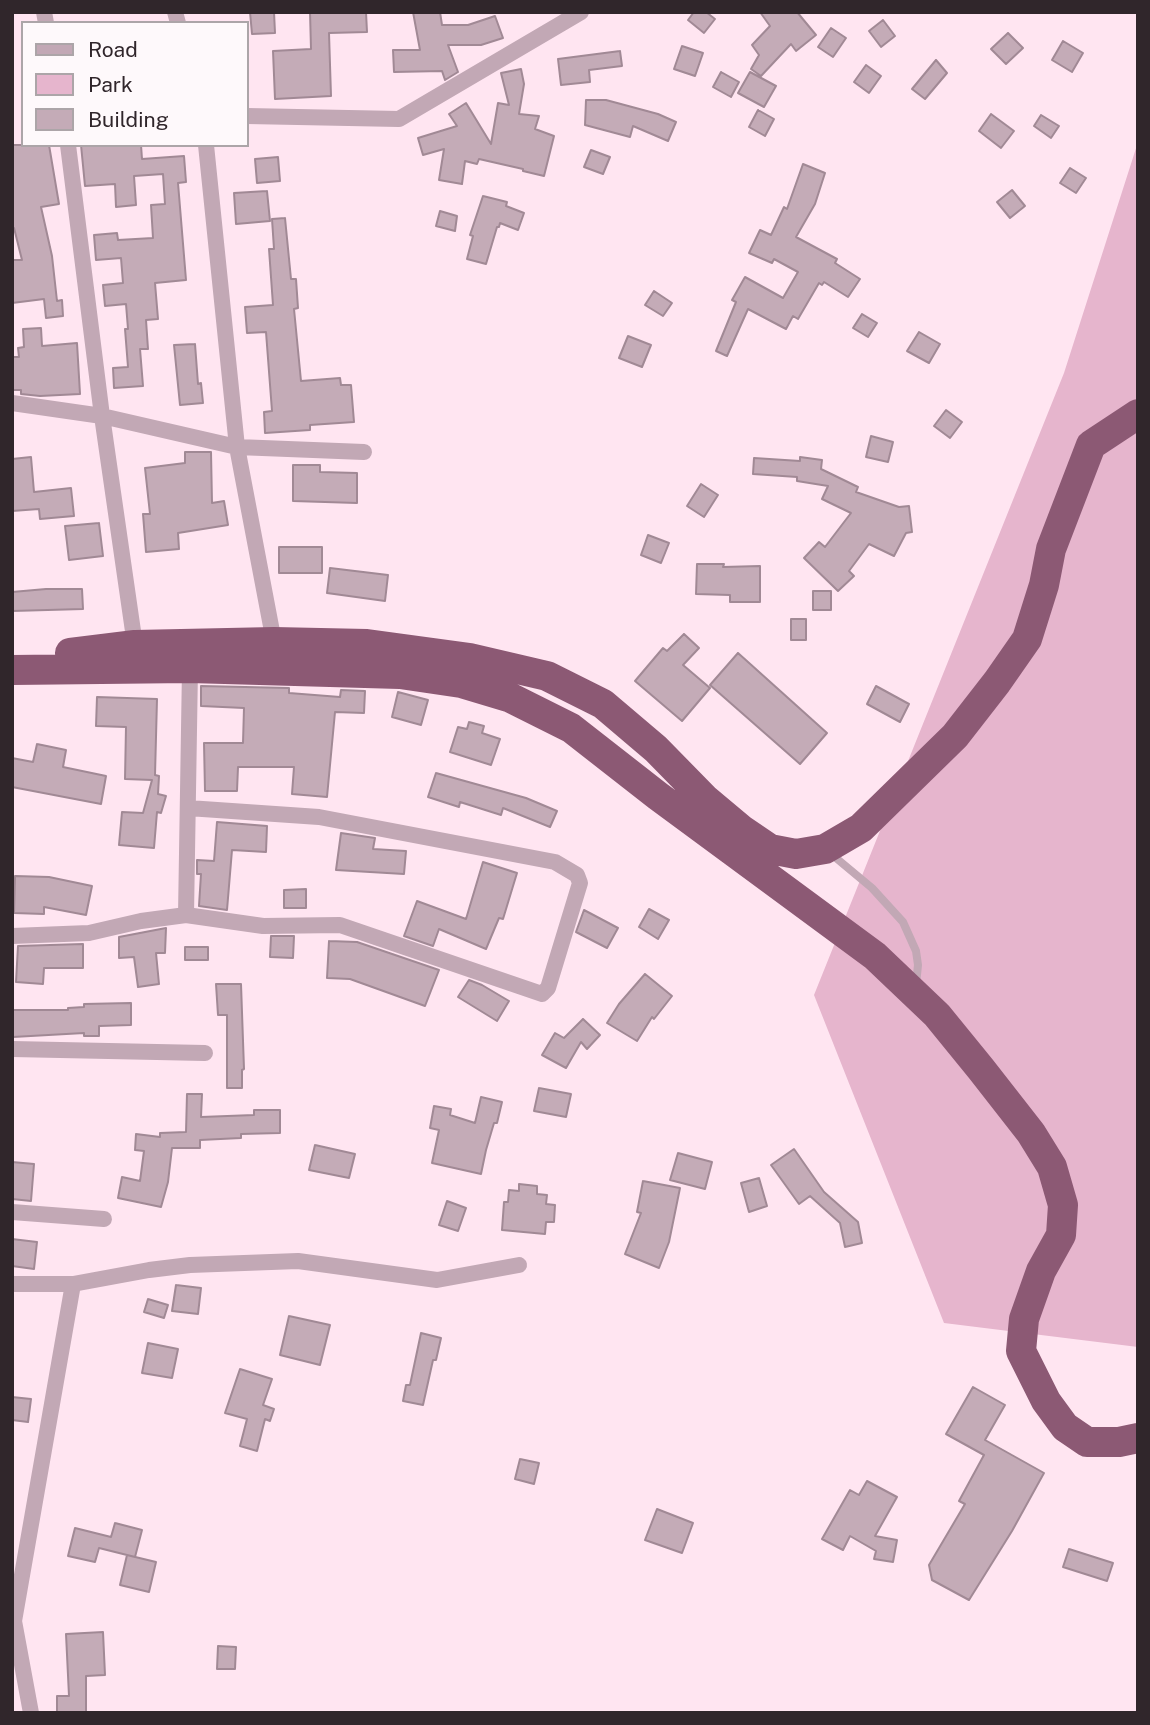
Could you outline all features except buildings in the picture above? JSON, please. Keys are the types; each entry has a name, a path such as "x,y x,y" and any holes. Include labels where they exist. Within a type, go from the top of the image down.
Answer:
{"highway":[{"path":"12,659 135,645 274,642 367,644 470,659 547,676 603,704 656,749 705,799 770,849 796,854 825,849 861,828 955,736 997,682 1027,639 1044,585 1051,550 1091,445 1138,414"},
{"path":"12,670 190,668 400,674 461,683 511,698 571,728 658,796 876,956 937,1015 1031,1133 1052,1167 1063,1205 1061,1236 1041,1271 1024,1319 1021,1352 1031,1375 1065,1427 1087,1442 1119,1442 1138,1437"}],"street":[{"path":"248,116 399,119 581,12"},
{"path":"68,147 102,416 135,645"},
{"path":"206,147 237,447 274,642"},
{"path":"12,403 102,416 237,447 364,452"},
{"path":"186,915 190,668"},
{"path":"12,936 89,933 141,921 186,915 263,926 340,925 542,994 548,988 580,883 577,874 555,862 332,820 188,808"},
{"path":"12,1049 205,1054"},
{"path":"12,1212 104,1219"},
{"path":"12,1284 73,1284 190,1265 299,1261 437,1280 519,1265"},
{"path":"31,1713 14,1621 73,1284"}],"lane":[{"path":"825,849 872,888 903,922 916,951 918,965 915,994"}],"green space":[{"path":"1138,142 1138,1347 944,1323 814,995 1064,373"}]}
